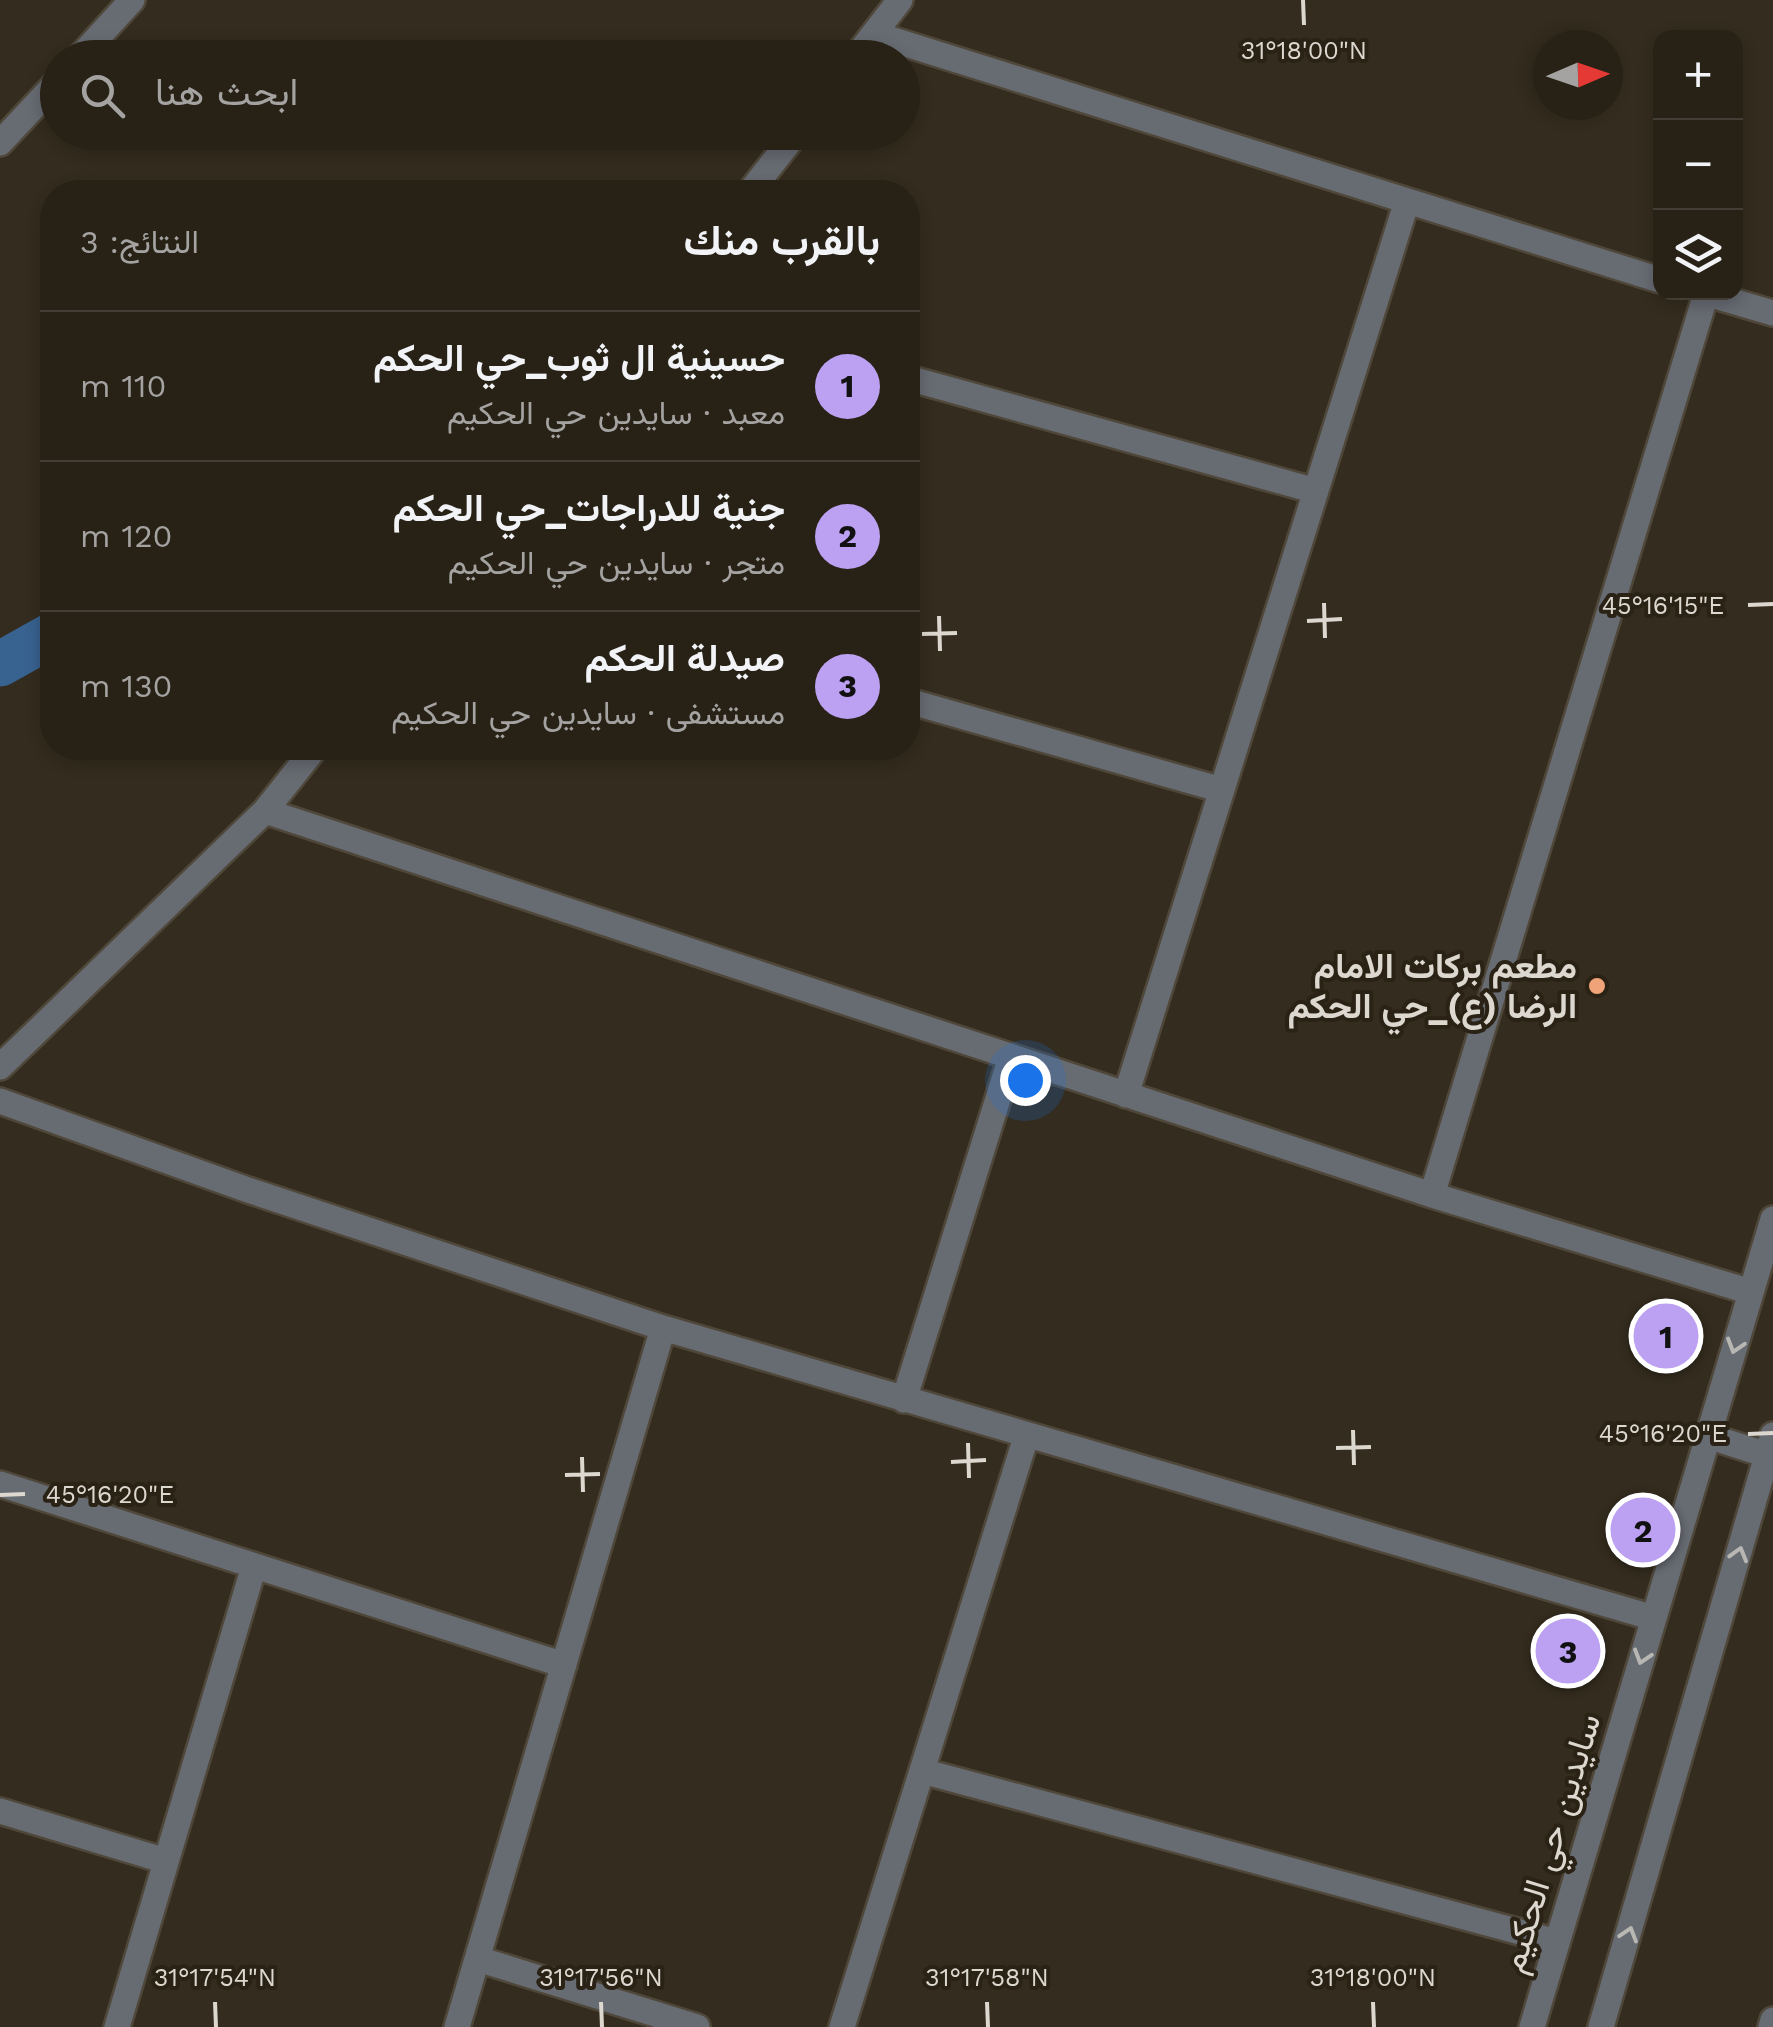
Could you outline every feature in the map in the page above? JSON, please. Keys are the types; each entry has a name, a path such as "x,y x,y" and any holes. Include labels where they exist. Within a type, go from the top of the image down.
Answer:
{"street":[{"path":"95,40 132,0"},
{"path":"870,40 900,0"},
{"path":"874,34 893,40"},
{"path":"920,48 1653,278"},
{"path":"0,143 40,100"},
{"path":"759,180 783,150"},
{"path":"1126,1095 1408,201"},
{"path":"1432,1195 1701,300"},
{"path":"1728,300 1773,313"},
{"path":"920,381 1316,491"},
{"path":"920,704 1222,790"},
{"path":"0,1067 265,811 305,760"},
{"path":"265,811 1432,1195 1751,1292"},
{"path":"904,1400 1011,1057"},
{"path":"0,1102 248,1190 663,1328 1654,1618"},
{"name":"سايدين حي الحكيم","path":"1532,2027 1773,1219"},
{"path":"457,2027 663,1328"},
{"path":"1601,2027 1770,1445 1708,1436"},
{"path":"842,2027 1026,1437"},
{"path":"0,1484 564,1664"},
{"path":"118,2027 254,1566"},
{"path":"922,1771 1557,1942"},
{"path":"0,1811 166,1861"},
{"path":"478,1959 697,2027"}],"waterway":[{"path":"0,664 40,642"}],"place":[{"name":"مطعم بركات الامام الرضا (ع)_حي الحكم","path":"1597,986"},
{"name":"حسينية ال ثوب_حي الحكم","path":"1666,1336"},
{"name":"جنية للدراجات_حي الحكم","path":"1643,1530"},
{"name":"صيدلة الحكم","path":"1568,1651"}]}
